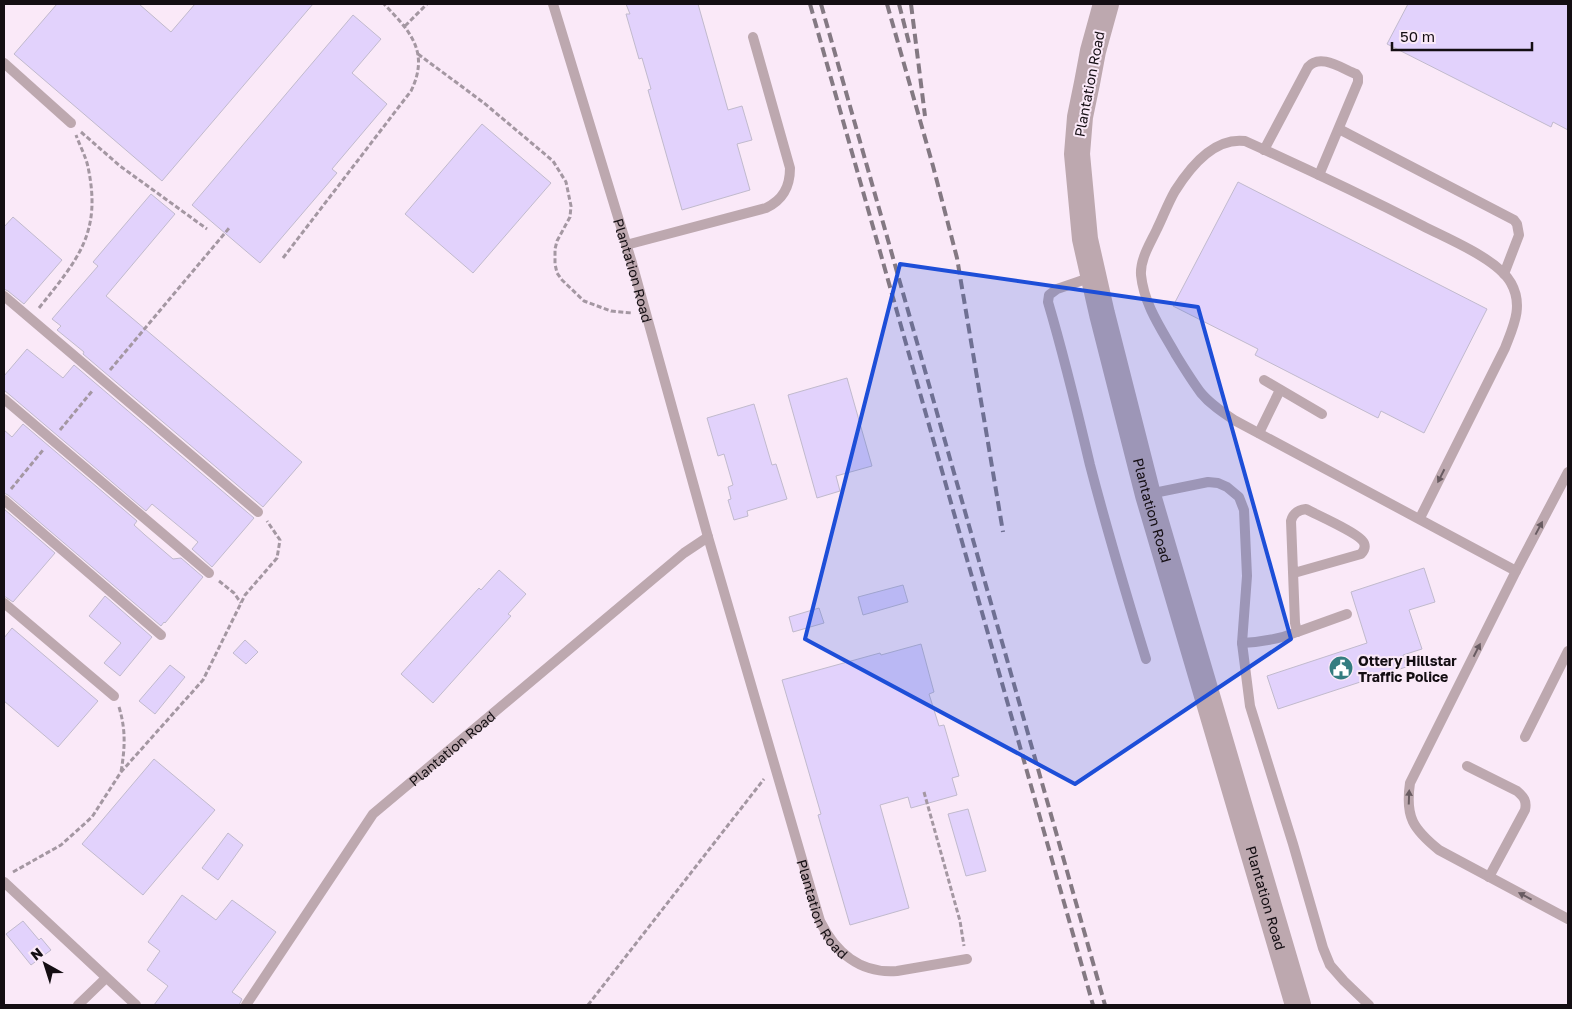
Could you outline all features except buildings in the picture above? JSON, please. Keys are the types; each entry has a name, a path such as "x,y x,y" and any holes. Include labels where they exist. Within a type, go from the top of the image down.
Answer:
{"street":[{"name":"Plantation Road","path":"1102,5 1080,117 1077,154 1085,239 1148,495 1298,1005"}],"lane":[{"name":"Plantation Road","path":"553,4 626,245 708,537 820,921 832,942 841,951 860,966 869,969 887,972 966,959"},
{"path":"626,245 766,208 780,199 785,193 790,177 790,168 753,37"},
{"path":"1264,150 1308,67 1315,61 1323,61 1356,74 1358,82 1320,175"},
{"path":"4,63 72,123"},
{"path":"1339,129 1514,220 1518,224 1519,235 1504,274"},
{"path":"1420,518 1505,348 1517,319 1518,308 1511,282 1500,269 1478,254 1362,195 1245,141 1235,140 1215,148 1202,157 1175,192 1144,255 1141,274 1151,311 1187,372 1202,393 1217,408 1234,420 1516,571"},
{"path":"1093,277 1056,289 1049,295 1048,302 1120,573 1146,659"},
{"path":"4,296 258,512"},
{"path":"1264,380 1322,414"},
{"path":"1259,434 1280,390"},
{"path":"4,399 209,573"},
{"path":"1568,472 1516,571 1410,783 1408,796 1412,820 1421,835 1439,850 1568,919"},
{"path":"1148,495 1208,482 1218,482 1240,497 1244,510 1247,576 1242,642 1250,706 1323,948 1330,965 1369,1005"},
{"path":"4,500 161,635"},
{"path":"1294,573 1361,554 1365,549 1364,543 1357,535 1306,510 1296,512 1292,516 1291,521 1297,632"},
{"name":"Plantation Road","path":"246,1005 373,814 684,553 708,537"},
{"path":"4,603 114,696"},
{"path":"1242,642 1261,642 1286,636 1347,614"},
{"path":"1525,737 1565,668 1568,651"},
{"path":"1467,766 1517,791 1524,798 1527,805 1489,877"},
{"path":"4,882 135,1005"},
{"path":"78,1005 106,978"}],"path":[{"path":"282,258 411,91 418,73 418,54 411,34 384,4"},
{"path":"405,26 427,4"},
{"path":"418,54 512,126 553,161 560,170 566,182 571,206 570,217 557,241 555,249 554,264 562,280 584,302 611,311 645,313"},
{"path":"72,123 120,166 207,229"},
{"path":"30,318 79,254 89,231 93,202 88,166 72,123"},
{"path":"10,490 230,227"},
{"path":"10,874 61,845 92,817 121,772 203,680 245,596 277,558 280,540 270,524 258,512"},
{"path":"209,573 234,593 241,603"},
{"path":"114,696 124,728 124,752 121,772"},
{"path":"588,1005 775,765"},
{"path":"924,792 960,922 966,959"}],"highlighted area":[{"path":"900,264 1198,307 1291,639 1075,784 805,639"}],"railway":[{"path":"810,4 1093,1005"},
{"path":"821,4 1105,1005"},
{"path":"887,4 957,258 1003,532"},
{"path":"899,4 910,47"},
{"path":"911,4 925,116"}],"place":[{"name":"Ottery Hillstar Traffic Police","path":"1341,668"}]}
